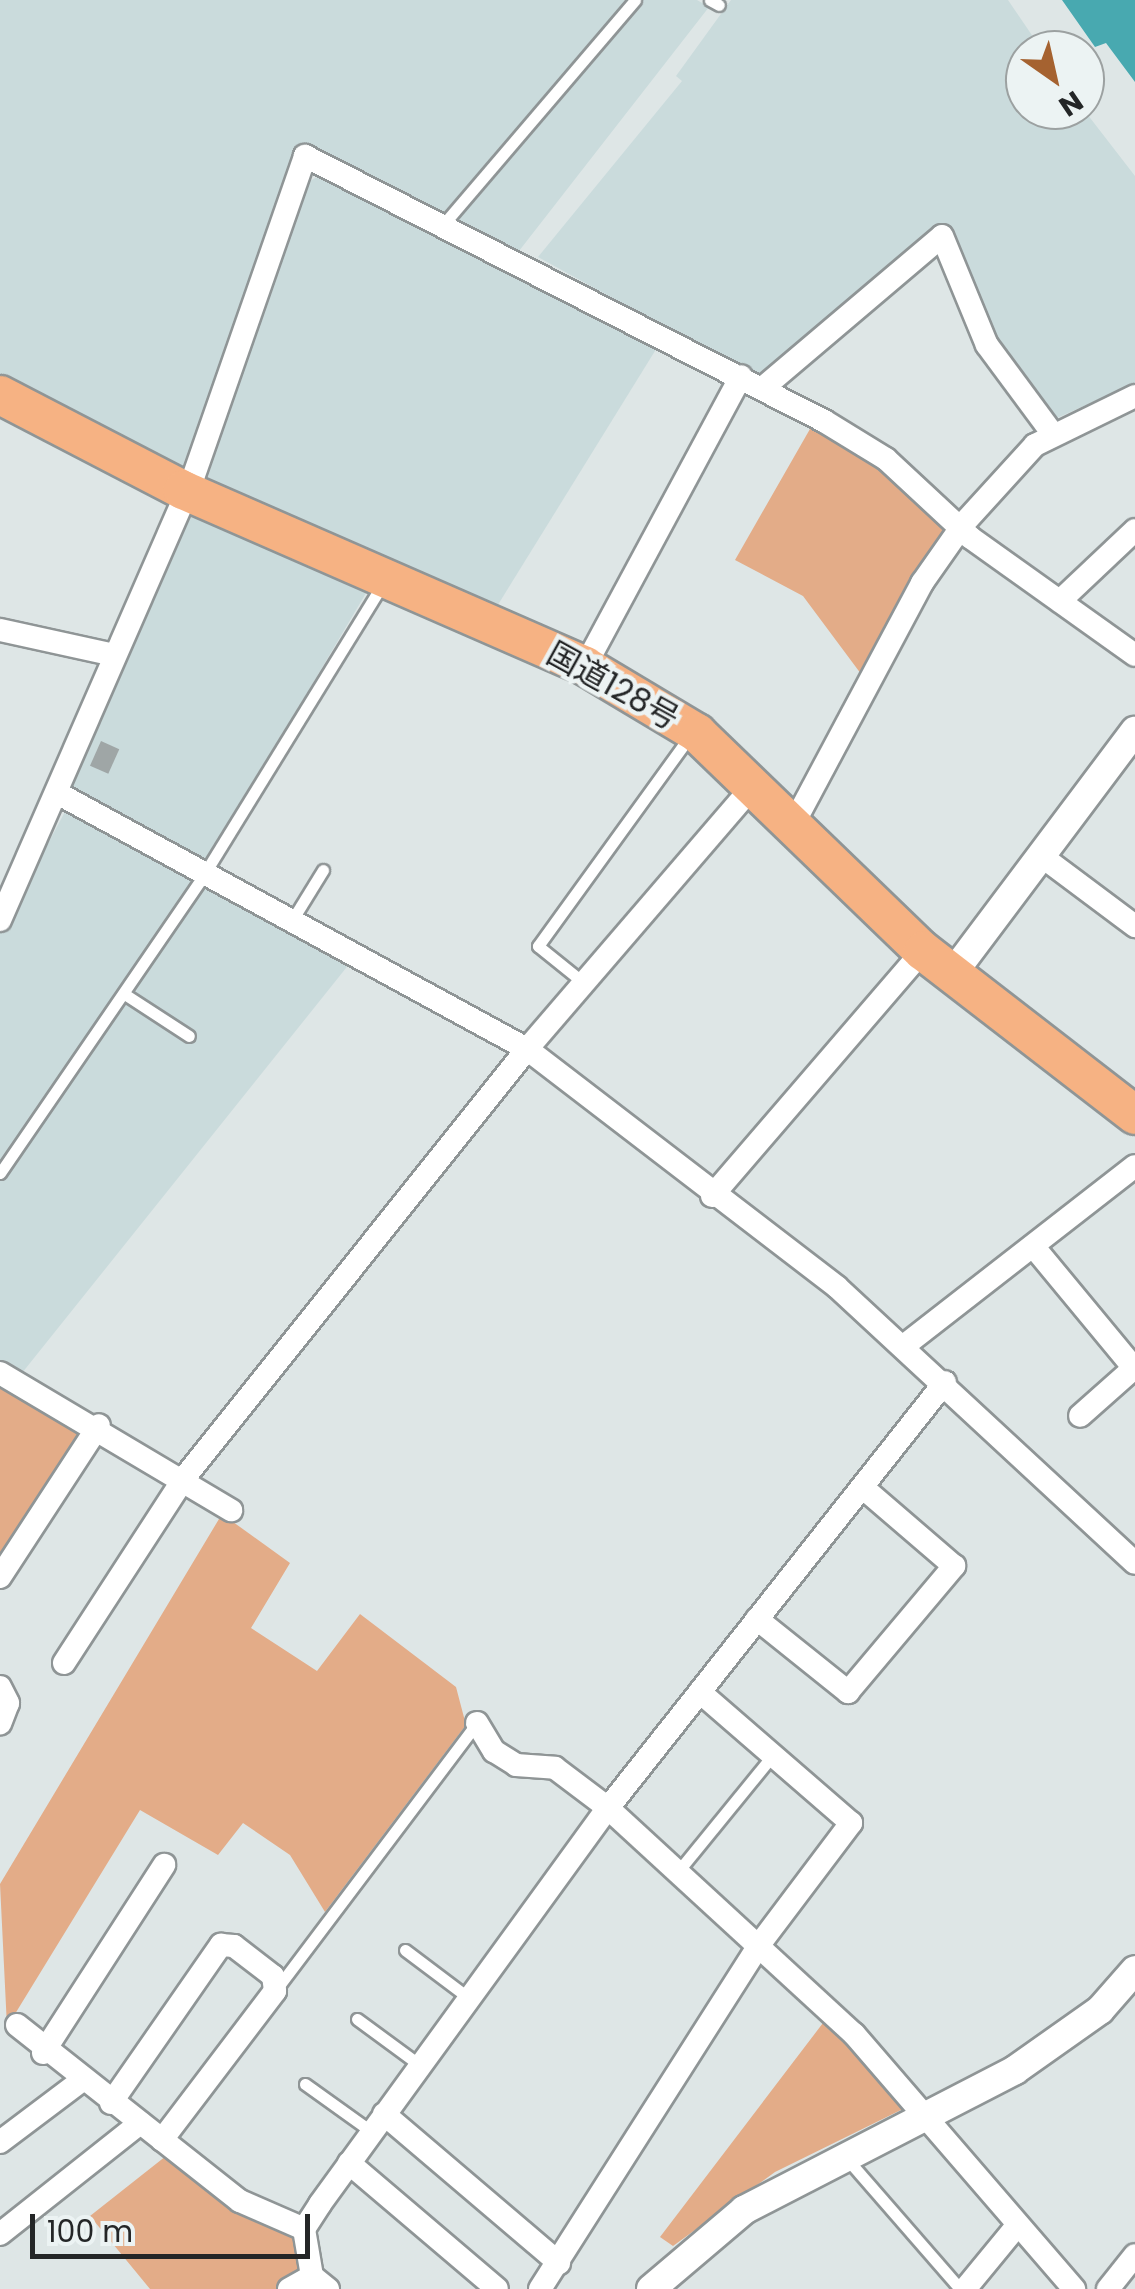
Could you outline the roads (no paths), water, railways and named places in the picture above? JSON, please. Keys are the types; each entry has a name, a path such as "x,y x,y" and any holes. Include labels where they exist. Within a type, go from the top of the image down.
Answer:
{"highway":[{"name":"国道128号","path":"0,396 183,490 585,666 694,731 757,782 938,962 1135,1115"}],"street":[{"path":"0,920 6,887 59,794 110,654 183,490 305,156 439,229 764,387 886,458 964,523 971,538 1135,656"},
{"path":"764,387 942,236 987,345 1052,433"},
{"path":"585,666 742,376"},
{"path":"796,821 922,583 964,523 1052,433 1135,396"},
{"path":"1060,601 1135,530"},
{"path":"0,630 110,654"},
{"path":"712,1196 1040,854 1135,731"},
{"path":"64,1664 186,1477 528,1049 757,782"},
{"path":"59,794 203,876 528,1049 905,1345 1135,1563"},
{"path":"1040,854 1135,926"},
{"path":"905,1345 1135,1166"},
{"path":"1032,1246 1134,1368 1080,1416"},
{"path":"0,1373 99,1425 186,1477 231,1510"},
{"path":"304,2229 608,1808 945,1382"},
{"path":"0,1577 99,1425"},
{"path":"757,1619 848,1692 954,1566 862,1487"},
{"path":"0,1687 8,1704 0,1724"},
{"path":"540,2289 759,1945 852,1824 700,1692"},
{"path":"477,1723 494,1751 516,1765 555,1768 680,1869 854,2034 1016,2227 1074,2289"},
{"path":"43,2053 164,1865"},
{"path":"111,2103 222,1945 272,1976 275,1992 162,2140"},
{"path":"650,2289 744,2210 845,2156 926,2121 1058,2040 1135,1970"},
{"path":"17,2025 43,2053 240,2201 304,2229 320,2282 289,2289"},
{"path":"0,2142 81,2081"},
{"path":"0,2234 140,2123"},
{"path":"378,2123 559,2263"},
{"path":"349,2164 497,2289"},
{"path":"963,2289 1016,2227"},
{"path":"1108,2289 1135,2255"}],"lane":[{"path":"439,229 634,0"},
{"path":"0,1173 126,995 384,581"},
{"path":"584,983 538,946 694,731"},
{"path":"290,922 324,870"},
{"path":"126,995 189,1036"},
{"path":"275,1992 477,1723"},
{"path":"680,1869 772,1756"},
{"path":"405,1950 469,1998"},
{"path":"357,2019 421,2066"},
{"path":"305,2084 378,2123"},
{"path":"845,2156 963,2289"}],"water":[{"path":"1062,0 1135,0 1135,82 1105,43 1105,30 1083,30"}]}
